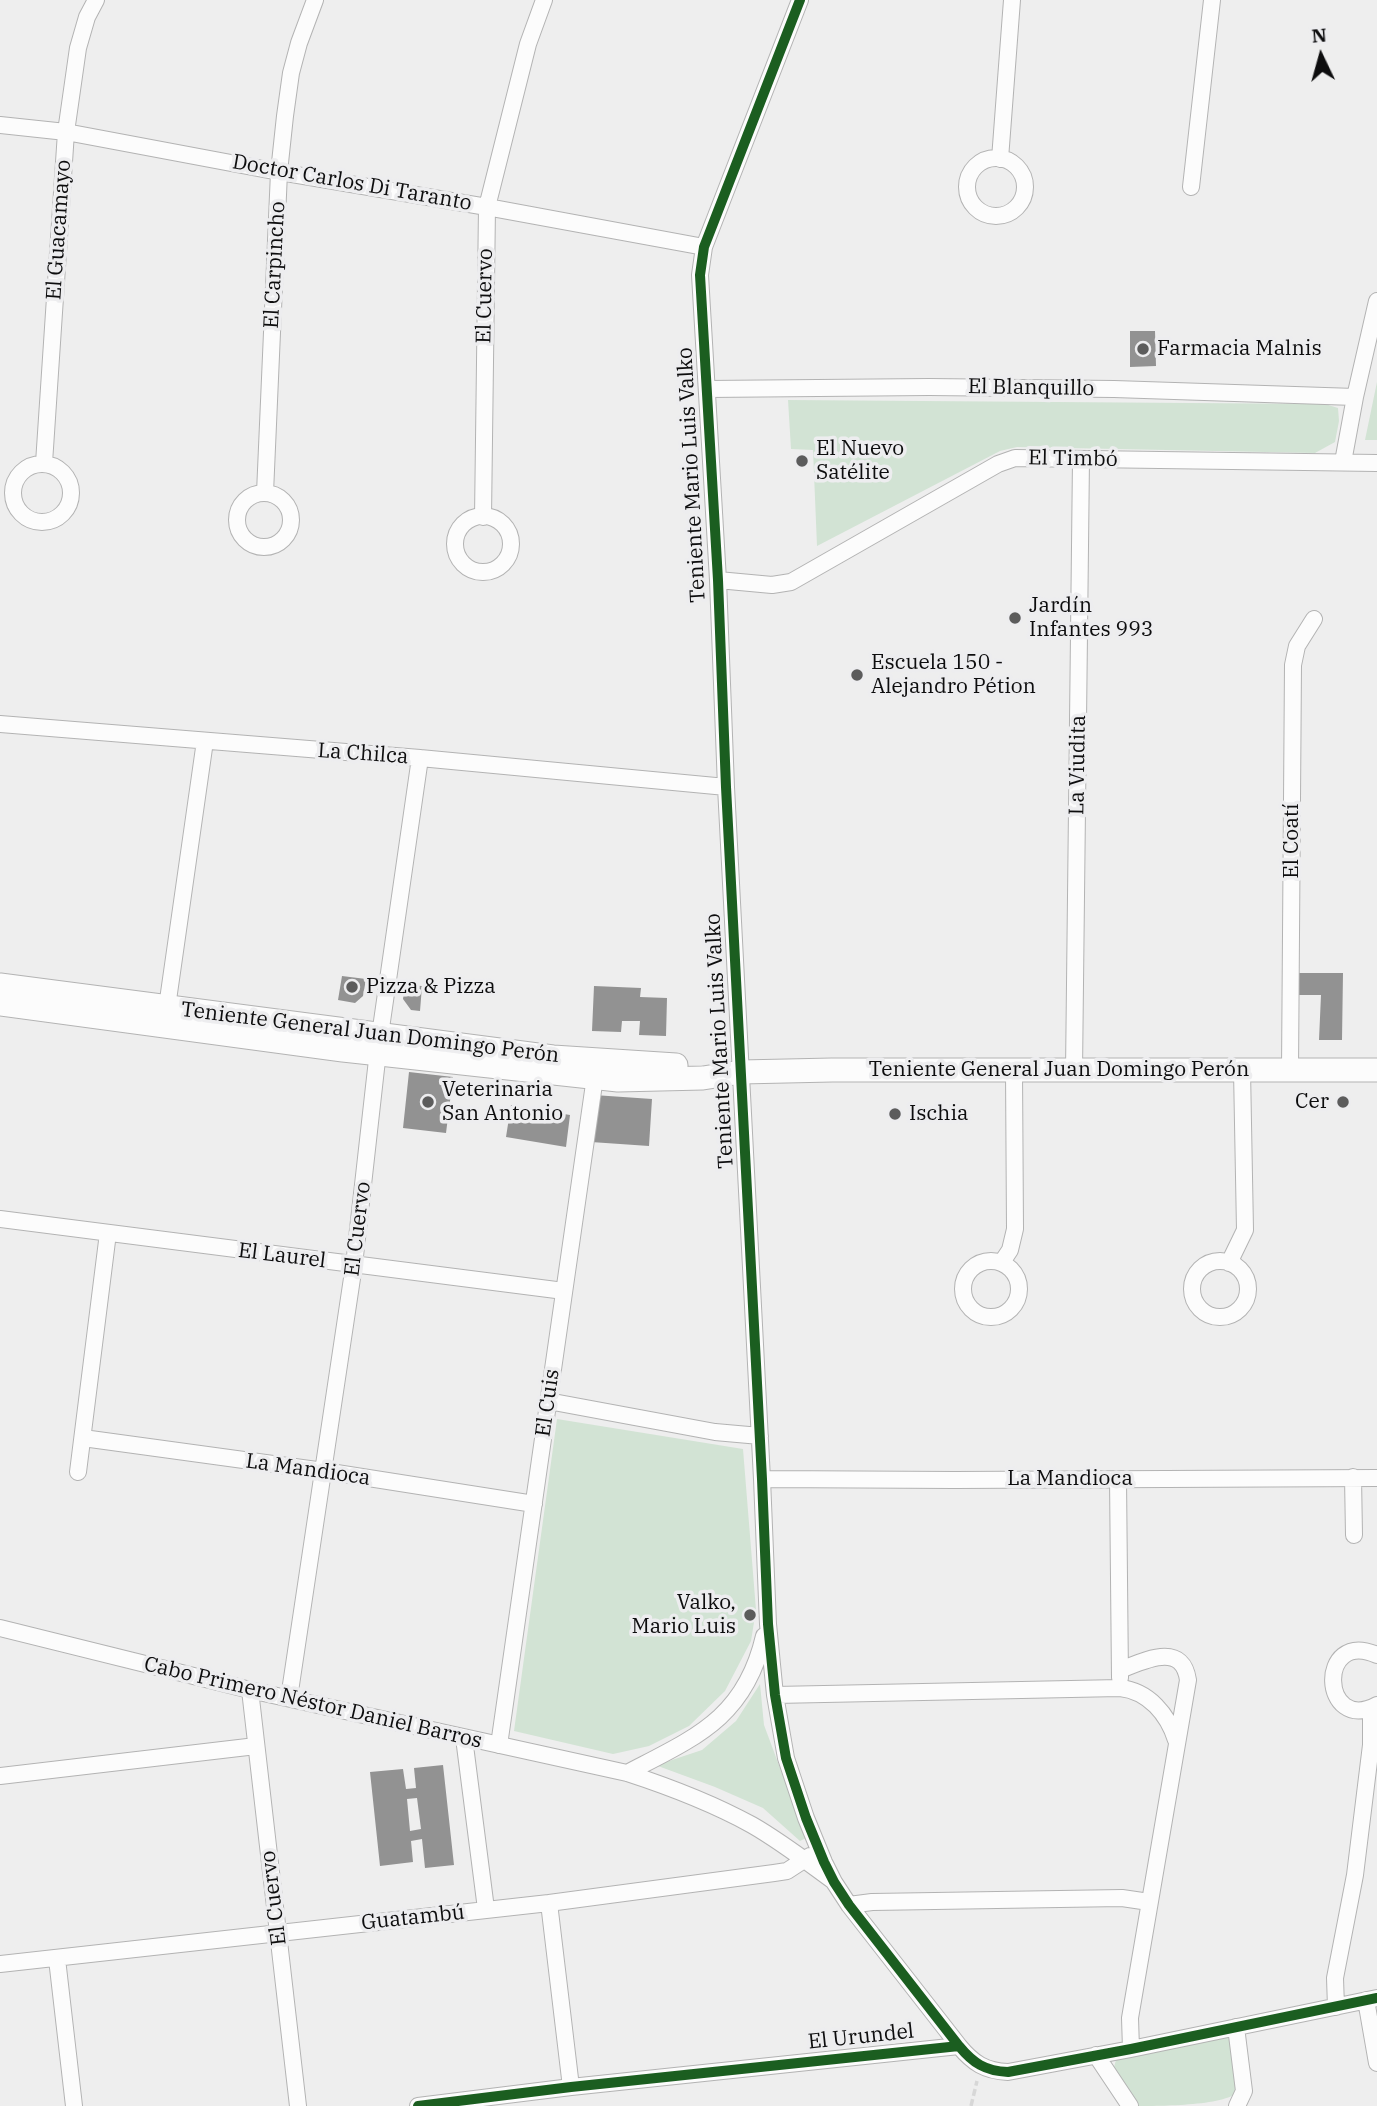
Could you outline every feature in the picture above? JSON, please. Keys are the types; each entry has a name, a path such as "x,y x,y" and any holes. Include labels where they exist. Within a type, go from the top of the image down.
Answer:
{"main road":[{"name":"Teniente General Juan Domingo Perón","path":"0,985 167,1007 379,1045"},
{"name":"Teniente General Juan Domingo Perón","path":"0,1004 596,1070 703,1078 741,1072 832,1070 1377,1070"}],"street":[{"name":"El Guacamayo","path":"44,463 66,132 78,48 87,18 96,0"},
{"name":"El Carpincho","path":"265,493 279,172 292,73 299,43 315,0"},
{"name":"El Cuervo","path":"483,517 487,206 528,44 544,0"},
{"name":"Teniente Mario Luis Valko","path":"800,0 704,247 700,275 718,580 768,1624 775,1695 786,1758 802,1807 834,1882 849,1905 960,2046"},
{"path":"1000,159 1012,0"},
{"path":"1191,187 1212,0"},
{"name":"Doctor Carlos Di Taranto","path":"0,125 66,132 704,247"},
{"path":"1343,463 1377,301"},
{"name":"El Blanquillo","path":"707,389 929,387 1355,397"},
{"name":"El Timbó","path":"718,580 772,585 791,582 998,464 1015,458 1377,463"},
{"name":"La Viudita","path":"1074,1071 1082,459"},
{"name":"El Coatí","path":"1290,1069 1293,665 1297,646 1314,619"},
{"name":"La Chilca","path":"0,724 419,758 726,787"},
{"path":"167,1007 205,741"},
{"name":"El Cuervo","path":"289,1698 354,1265 379,1045 419,758"},
{"name":"El Cuis","path":"499,1745 596,1070"},
{"path":"1229,1263 1245,1230 1241,1070"},
{"path":"1002,1262 1010,1250 1015,1229 1014,1071"},
{"name":"El Laurel","path":"0,1219 564,1292"},
{"path":"78,1472 108,1233"},
{"path":"548,1401 715,1432 760,1436"},
{"name":"La Mandioca","path":"83,1438 324,1471 534,1504"},
{"path":"1353,1477 1354,1535"},
{"name":"La Mandioca","path":"762,1479 1377,1478"},
{"path":"1118,1479 1120,1688"},
{"path":"628,1773 703,1731 735,1702 746,1688 755,1667 768,1624"},
{"name":"Cabo Primero Néstor Daniel Barros","path":"0,1628 250,1690 628,1773 712,1805 751,1825 834,1882"},
{"path":"1336,2007 1335,1978 1354,1875 1374,1707 1361,1710 1342,1703 1335,1695 1332,1675 1335,1666 1350,1652 1360,1650 1377,1655"},
{"path":"1120,1670 1155,1657 1166,1657 1179,1661 1186,1670 1188,1680 1130,2018 1131,2049"},
{"path":"775,1695 1120,1688 1135,1690 1157,1706 1171,1726 1176,1741"},
{"name":"El Cuervo","path":"250,1690 298,2106"},
{"path":"464,1738 486,1909"},
{"path":"0,1776 256,1745"},
{"name":"Guatambú","path":"0,1964 549,1903 774,1873 787,1871 820,1850"},
{"path":"849,1905 872,1902 1122,1898 1149,1902"},
{"path":"549,1903 571,2087"},
{"path":"57,1959 74,2106"},
{"path":"960,2046 969,2058 981,2067 1008,2072 1371,1999 1377,2063"},
{"path":"1236,2027 1244,2091 1237,2106"},
{"name":"El Urundel","path":"418,2106 960,2046"},
{"path":"1096,2055 1130,2106"}],"path":[{"path":"971,2106 981,2067"}],"green space":[{"path":"1377,382 1377,440 1365,440"},
{"path":"788,400 1325,404 1338,408 1339,421 1335,442 1315,453 1017,447 1000,451 817,546 813,450 791,449"},
{"path":"557,1419 743,1449 756,1610 751,1641 725,1691 689,1726 649,1746 613,1754 514,1731"},
{"path":"760,1684 764,1725 806,1838 800,1841 763,1808 658,1766 702,1750 736,1721"},
{"path":"1228,2036 1235,2065 1237,2090 1223,2099 1193,2104 1137,2106 1114,2067 1116,2060 1132,2055"}],"building":[{"name":"Farmacia Malnis","path":"1130,331 1155,331 1156,366 1130,367"},
{"path":"1294,973 1343,973 1342,1040 1319,1040 1321,995 1294,995"},
{"name":"Pizza & Pizza","path":"342,976 366,979 363,996 355,1003 338,1000"},
{"path":"405,985 422,986 420,1011 411,1010 403,999"},
{"path":"594,986 641,988 640,997 667,998 666,1036 639,1035 640,1021 622,1021 621,1032 592,1031"},
{"name":"Veterinaria San Antonio","path":"409,1072 453,1077 446,1133 403,1128"},
{"path":"594,1095 652,1099 649,1146 591,1142"},
{"path":"511,1105 570,1115 566,1147 506,1137"},
{"path":"443,1765 454,1865 425,1868 422,1839 411,1841 413,1862 380,1866 370,1772 403,1769 406,1789 416,1788 414,1768","holes":["417,1798 421,1829 410,1831 407,1799"]}],"cycle path":[{"path":"800,0 704,247 700,275 718,580 768,1624 775,1695 786,1758 824,1862 849,1905 959,2046"},
{"path":"418,2106 959,2046 980,2065 1008,2072 1377,1998"}],"place":[{"name":"Farmacia Malnis","path":"1143,349"},
{"name":"El Nuevo Satélite","path":"802,461"},
{"name":"Jardín Infantes 993","path":"1015,618"},
{"name":"Escuela 150 - Alejandro Pétion","path":"857,675"},
{"name":"Pizza & Pizza","path":"352,987"},
{"name":"Veterinaria San Antonio","path":"428,1102"},
{"name":"Cer","path":"1343,1102"},
{"name":"Ischia","path":"895,1114"},
{"name":"Valko, Mario Luis","path":"750,1615"}]}
